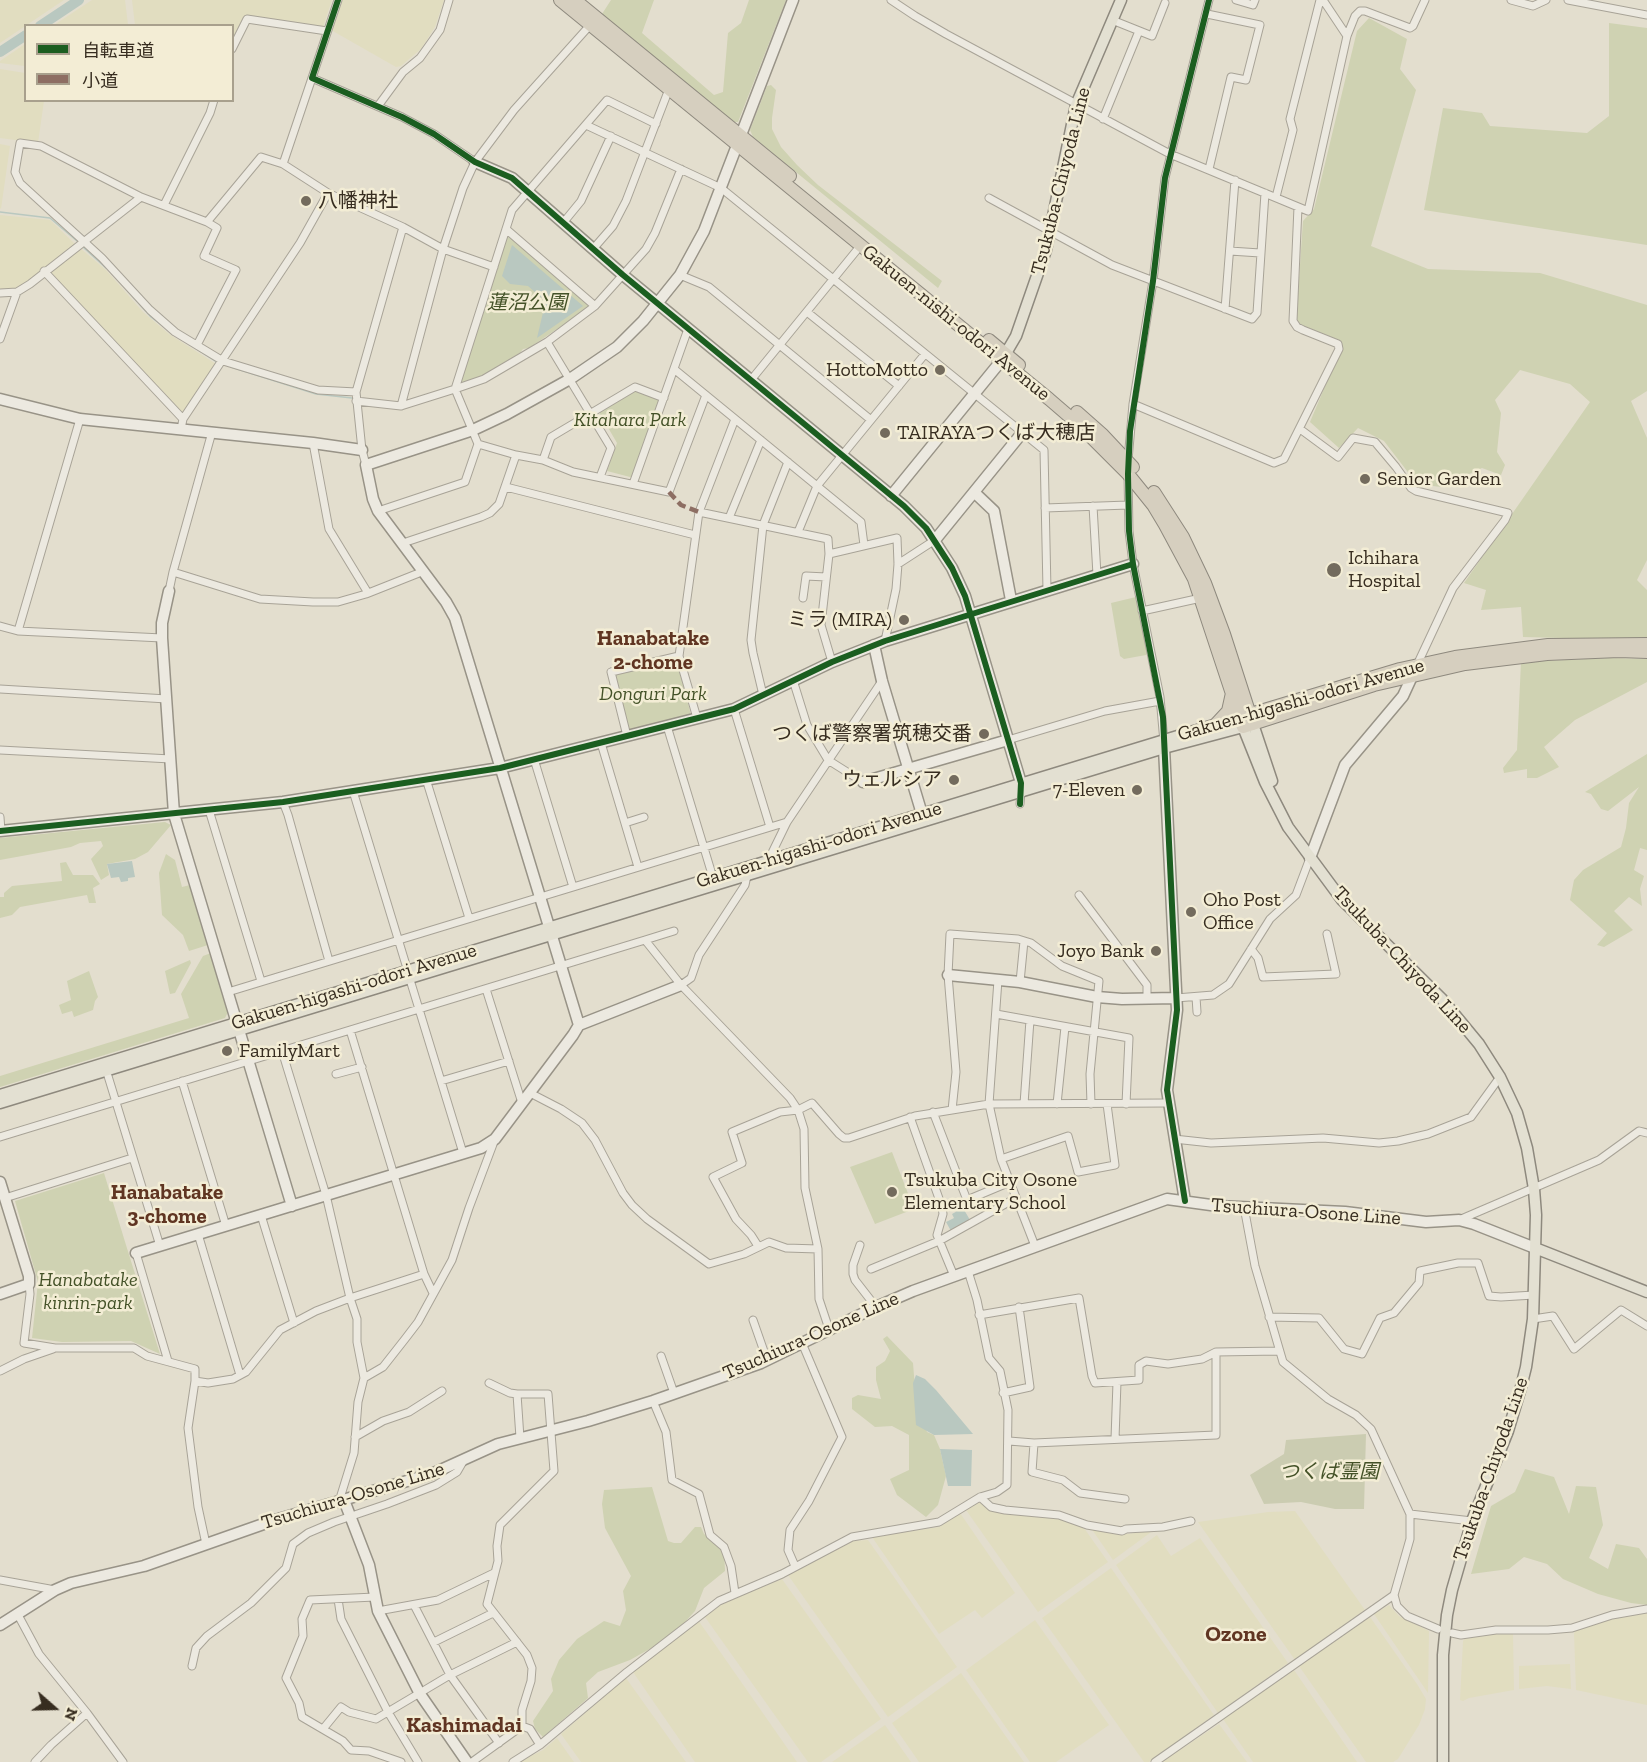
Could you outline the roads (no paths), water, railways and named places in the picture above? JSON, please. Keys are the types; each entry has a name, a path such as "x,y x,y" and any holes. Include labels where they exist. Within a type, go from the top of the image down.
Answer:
{"highway":[{"name":"Gakuen-nishi-odori Avenue","path":"560,0 594,21 1004,357 1128,468 1170,516 1194,559 1224,634 1237,691"},
{"name":"Gakuen-nishi-odori Avenue","path":"575,0 594,21 669,89 739,140 861,245 1004,357"},
{"name":"Gakuen-nishi-odori Avenue","path":"1128,468 1180,549 1202,598 1247,720"},
{"name":"Gakuen-higashi-odori Avenue","path":"1247,720 1275,705 1480,653 1548,645 1647,644"},
{"name":"Gakuen-higashi-odori Avenue","path":"1247,720 1334,696 1415,670 1520,657 1585,652 1647,652"},
{"path":"1215,725 1228,711 1237,691 1255,702 1275,705"}],"main road":[{"name":"Tsukuba-Chiyoda Line","path":"1004,357 1016,336 1032,294 1051,232 1076,105 1121,0"},
{"name":"Tsukuba-Chiyoda Line","path":"1247,720 1280,800 1310,858 1342,900 1441,998 1465,1026 1500,1077 1517,1113 1524,1136 1534,1189 1533,1319 1526,1367 1508,1431 1472,1521 1447,1615 1442,1688 1443,1759"},
{"name":"Gakuen-higashi-odori Avenue","path":"1164,744 1215,725 1247,720"},
{"name":"Gakuen-higashi-odori Avenue","path":"549,931 747,876 1021,788 1247,720"},
{"name":"Gakuen-higashi-odori Avenue","path":"0,1103 768,861 922,814 1021,788"},
{"name":"Gakuen-higashi-odori Avenue","path":"0,1095 239,1027"},
{"path":"1535,1248 1647,1292"}],"street":[{"path":"283,164 338,0"},
{"path":"378,106 403,72 420,58 440,30 449,0"},
{"path":"366,465 473,430 516,409 570,379 632,333 680,275 705,228 793,0"},
{"path":"891,0 915,16 1076,105 1170,154 1308,211 1347,36 1355,16 1365,10 1410,28 1425,0"},
{"path":"1185,1201 1185,1186 1168,1103 1168,1075 1175,1032 1176,998 1164,744 1160,701 1133,564 1128,505 1128,468 1133,404 1165,178 1209,0"},
{"path":"1236,0 1253,5 1255,0"},
{"path":"1322,0 1347,36"},
{"path":"1276,197 1293,130 1290,119 1322,0"},
{"path":"1511,0 1533,6 1546,0"},
{"path":"1568,0 1647,15"},
{"path":"1112,20 1152,36 1165,3"},
{"path":"1207,14 1260,25 1246,80 1231,77 1209,169"},
{"path":"234,45 247,19 327,31"},
{"path":"401,406 443,249 463,188 475,162 514,110 594,21"},
{"path":"1103,119 1139,31"},
{"path":"312,78 378,106 434,134 475,162 503,172 657,304 916,518 935,540 959,582 1008,740 1021,788 1020,804"},
{"path":"593,249 613,226 626,201 669,89"},
{"path":"378,511 465,482 478,444 456,389 512,210 606,100 656,124"},
{"path":"164,205 213,102"},
{"path":"586,125 721,188 1044,450 1047,590"},
{"path":"563,223 581,201 611,136"},
{"path":"196,345 236,270 204,256 217,228 141,197 41,146 20,143 15,172 20,183 102,258 160,320 196,345 223,361 318,390 356,393"},
{"path":"207,222 261,157 283,164 328,193 403,227 443,249 494,267"},
{"path":"356,401 401,406 484,379 547,342 595,306 646,249 655,233 681,169"},
{"path":"1225,309 1234,180"},
{"path":"182,424 300,243 328,193"},
{"path":"989,198 1112,265 1252,319 1257,314 1265,193"},
{"path":"0,339 17,292 141,197"},
{"path":"1133,404 1274,463 1284,459 1339,349 1338,344 1303,330 1293,321 1298,207"},
{"path":"403,227 356,393 362,450 378,511 424,571 455,618 579,1025"},
{"path":"506,229 595,306"},
{"path":"751,380 861,245"},
{"path":"1230,251 1260,253"},
{"path":"44,271 182,424"},
{"path":"680,275 709,287 871,420"},
{"path":"0,293 17,292"},
{"path":"807,312 899,386"},
{"path":"633,484 688,329"},
{"path":"547,342 610,448 600,477"},
{"path":"798,532 817,486 925,354"},
{"path":"891,496 1004,357"},
{"path":"674,369 861,522 864,544"},
{"path":"543,460 551,436 635,387 664,398"},
{"path":"478,444 543,460 573,472 669,492 706,395"},
{"path":"0,399 80,420 182,424 212,432 362,450"},
{"path":"697,718 679,656 699,512 735,419"},
{"path":"18,631 80,420"},
{"path":"948,975 1020,982 1097,997 1147,999 1214,995 1233,979 1270,919 1296,896 1345,765 1394,708 1408,688 1453,588 1508,513 1416,491 1411,488 1375,442 1353,438 1338,457 1300,429"},
{"path":"212,432 173,572 162,623 174,814 292,1206"},
{"path":"898,564 935,540 1022,433"},
{"path":"729,518 761,440"},
{"path":"313,443 329,529 368,593"},
{"path":"403,543 481,518 499,504 516,455"},
{"path":"763,694 751,640 763,525 788,462"},
{"path":"506,487 695,535"},
{"path":"974,492 994,511 1011,600"},
{"path":"1045,508 1128,505"},
{"path":"1093,506 1097,575"},
{"path":"699,512 828,539 829,554 821,625 832,662"},
{"path":"829,554 897,537 896,589 885,641"},
{"path":"0,817 1,831 283,802 500,768 734,709 832,662 885,641 1133,564"},
{"path":"173,572 260,599 338,602 424,571"},
{"path":"802,598 806,576 826,577"},
{"path":"1142,611 1202,598"},
{"path":"0,626 18,631 162,638"},
{"path":"874,645 882,681 922,814"},
{"path":"627,736 611,672 679,656"},
{"path":"793,680 807,725 828,760 863,782 1105,711 1160,701"},
{"path":"768,861 787,822 882,681"},
{"path":"0,689 167,699"},
{"path":"734,709 770,827"},
{"path":"667,726 711,871"},
{"path":"601,743 639,867"},
{"path":"0,750 171,759"},
{"path":"534,759 573,887"},
{"path":"426,779 469,918"},
{"path":"353,791 406,965"},
{"path":"283,802 329,961"},
{"path":"209,810 261,981"},
{"path":"625,823 644,817"},
{"path":"228,992 787,822"},
{"path":"364,1378 383,1367 418,1322 456,1252 469,1208 495,1139 579,1025 681,985 691,978 699,955 746,885 747,876"},
{"path":"1079,896 1147,985 1147,999"},
{"path":"0,1137 674,931"},
{"path":"952,1110 956,1072 948,975 950,933 1018,939 1031,943 1062,966 1099,981 1090,1074 1091,1104"},
{"path":"1251,948 1258,958 1263,977 1336,974 1327,934"},
{"path":"645,940 681,985 790,1098 798,1110 804,1129 805,1188 818,1249 819,1299 829,1329"},
{"path":"1020,982 1024,941"},
{"path":"998,980 989,1104 1001,1159 1035,1246"},
{"path":"411,983 463,1153"},
{"path":"486,989 522,1103"},
{"path":"1196,997 1197,1012"},
{"path":"996,1014 1130,1038 1126,1104"},
{"path":"1024,1104 1030,1020"},
{"path":"1058,1104 1065,1027"},
{"path":"350,1030 424,1274 433,1293"},
{"path":"282,1051 326,1195 357,1319 357,1342 364,1378 358,1402 354,1453 340,1495 351,1515 369,1564 378,1611 420,1694 467,1762"},
{"path":"441,1081 509,1061"},
{"path":"336,1074 362,1067"},
{"path":"108,1076 160,1246"},
{"path":"1174,1139 1211,1143 1323,1138 1379,1143 1398,1141 1428,1134 1471,1117 1500,1077"},
{"path":"182,1081 226,1226"},
{"path":"530,1093 561,1108 582,1123 595,1140 623,1193 632,1205 647,1219 709,1264 744,1254 769,1242 786,1248 818,1249"},
{"path":"758,1246 736,1219 713,1177 742,1163 732,1132 780,1112 798,1110 812,1103 839,1134 844,1138 849,1138 910,1117 989,1104 1168,1103"},
{"path":"1001,1159 1068,1136 1078,1172 1114,1165 1107,1104"},
{"path":"933,1112 967,1200 1010,1182"},
{"path":"910,1117 944,1214 937,1235 954,1276"},
{"path":"1459,1220 1599,1160 1639,1131 1647,1132"},
{"path":"168,1361 136,1253 481,1148 495,1139"},
{"path":"5,1198 132,1158"},
{"path":"0,1182 29,1275 30,1294 24,1343 55,1348 134,1348 147,1356 195,1370 188,1428 198,1507 206,1544"},
{"path":"871,1269 939,1241 1016,1198"},
{"name":"Tsuchiura-Osone Line","path":"0,1625 55,1590 71,1583 144,1566 272,1521 434,1473 498,1444 653,1401 767,1360 876,1307 954,1276 1167,1199 1218,1206 1345,1212 1426,1222 1459,1220 1535,1248"},
{"path":"1244,1207 1255,1266 1283,1362 1328,1399 1356,1415 1371,1429 1410,1514 1410,1539 1394,1595 1396,1606 1407,1616 1438,1629"},
{"path":"261,1215 294,1323"},
{"path":"198,1234 240,1375"},
{"path":"860,1245 853,1274 876,1307"},
{"path":"1269,1317 1319,1318 1344,1350 1362,1353 1380,1317 1394,1313 1419,1283 1420,1271 1458,1263 1478,1263 1489,1296 1534,1294"},
{"path":"513,1762 540,1745 719,1601 782,1574 852,1537 939,1522 980,1497 997,1492 1007,1485 1008,1410 999,1371 990,1358 968,1271"},
{"path":"195,1381 208,1383 233,1379 250,1368 280,1330 316,1311 424,1274"},
{"path":"0,1294 29,1284"},
{"path":"979,1315 1079,1298 1095,1383 1138,1380 1139,1365 1146,1361 1168,1364 1202,1359 1216,1352 1279,1351"},
{"path":"1003,1393 1030,1387 1019,1307"},
{"path":"1533,1319 1553,1316 1574,1348 1622,1310 1647,1326"},
{"path":"753,1320 767,1360"},
{"path":"795,1566 788,1550 790,1530 809,1501 842,1437 802,1343"},
{"path":"0,1371 24,1359 55,1348"},
{"path":"1009,1441 1034,1443 1216,1435 1216,1352"},
{"path":"661,1356 674,1393"},
{"path":"1115,1439 1117,1382"},
{"path":"489,1383 510,1393 548,1394 554,1471 500,1525 497,1546 498,1561 487,1604 527,1655 532,1668 531,1681 522,1710 522,1726"},
{"path":"355,1437 383,1421 409,1412 441,1391"},
{"path":"517,1394 520,1438"},
{"path":"653,1401 666,1432 672,1480 699,1494 710,1535 724,1547 731,1566 735,1593"},
{"path":"1034,1443 1032,1472 1063,1480 1080,1493 1125,1500"},
{"path":"192,1666 196,1648 207,1636 251,1603 286,1569 293,1544 308,1533 351,1515 436,1485 457,1472 464,1460"},
{"path":"980,1497 991,1507 1059,1515 1087,1525 1122,1531 1163,1527 1191,1521"},
{"path":"1410,1514 1472,1521"},
{"path":"378,1611 438,1599 494,1573"},
{"path":"0,1580 55,1590"},
{"path":"1155,1762 1394,1595"},
{"path":"375,1597 310,1600 302,1619 303,1636 286,1678 299,1703 302,1717 343,1741 351,1750 369,1751 401,1762"},
{"path":"338,1599 341,1619 387,1712 418,1762"},
{"path":"414,1605 450,1675 499,1743"},
{"path":"1452,1633 1461,1635 1496,1630 1572,1628 1612,1615 1647,1609"},
{"path":"17,1613 39,1654 123,1762"},
{"path":"434,1642 493,1613"},
{"path":"323,1729 340,1707 349,1712 376,1719 450,1675 517,1642"},
{"path":"35,1762 87,1713"},
{"path":"522,1726 530,1729 540,1745"},
{"path":"472,1762 522,1726"}],"waterway":[{"path":"43,24 79,0"},
{"path":"0,52 24,36"},
{"path":"0,212 50,218 77,241"},
{"path":"83,247 106,268"},
{"path":"110,271 151,317 172,333"},
{"path":"186,342 217,362"},
{"path":"231,367 316,394 352,398"}],"place":[{"name":"八幡神社","path":"306,201"},
{"name":"HottoMotto","path":"940,370"},
{"name":"TAIRAYAつくば大穂店","path":"885,433"},
{"name":"Senior Garden","path":"1365,479"},
{"name":"Ichihara Hospital","path":"1334,570"},
{"name":"ミラ (MIRA)","path":"904,620"},
{"name":"つくば警察署筑穂交番","path":"984,734"},
{"name":"ウェルシア","path":"954,780"},
{"name":"7-Eleven","path":"1137,790"},
{"name":"Oho Post Office","path":"1191,912"},
{"name":"Joyo Bank","path":"1156,951"},
{"name":"FamilyMart","path":"227,1051"},
{"name":"Tsukuba City Osone Elementary School","path":"892,1192"}],"district":[{"name":"Hanabatake 2-chome","path":"653,651"},
{"name":"Hanabatake 3-chome","path":"167,1205"},
{"name":"Ozone","path":"1236,1635"},
{"name":"Kashimadai","path":"464,1726"}],"park label":[{"name":"蓮沼公園","path":"527,303"},
{"name":"Kitahara Park","path":"630,420"},
{"name":"Donguri Park","path":"653,694"},
{"name":"Hanabatake kinrin-park","path":"88,1292"},
{"name":"つくば霊園","path":"1329,1472"}]}
